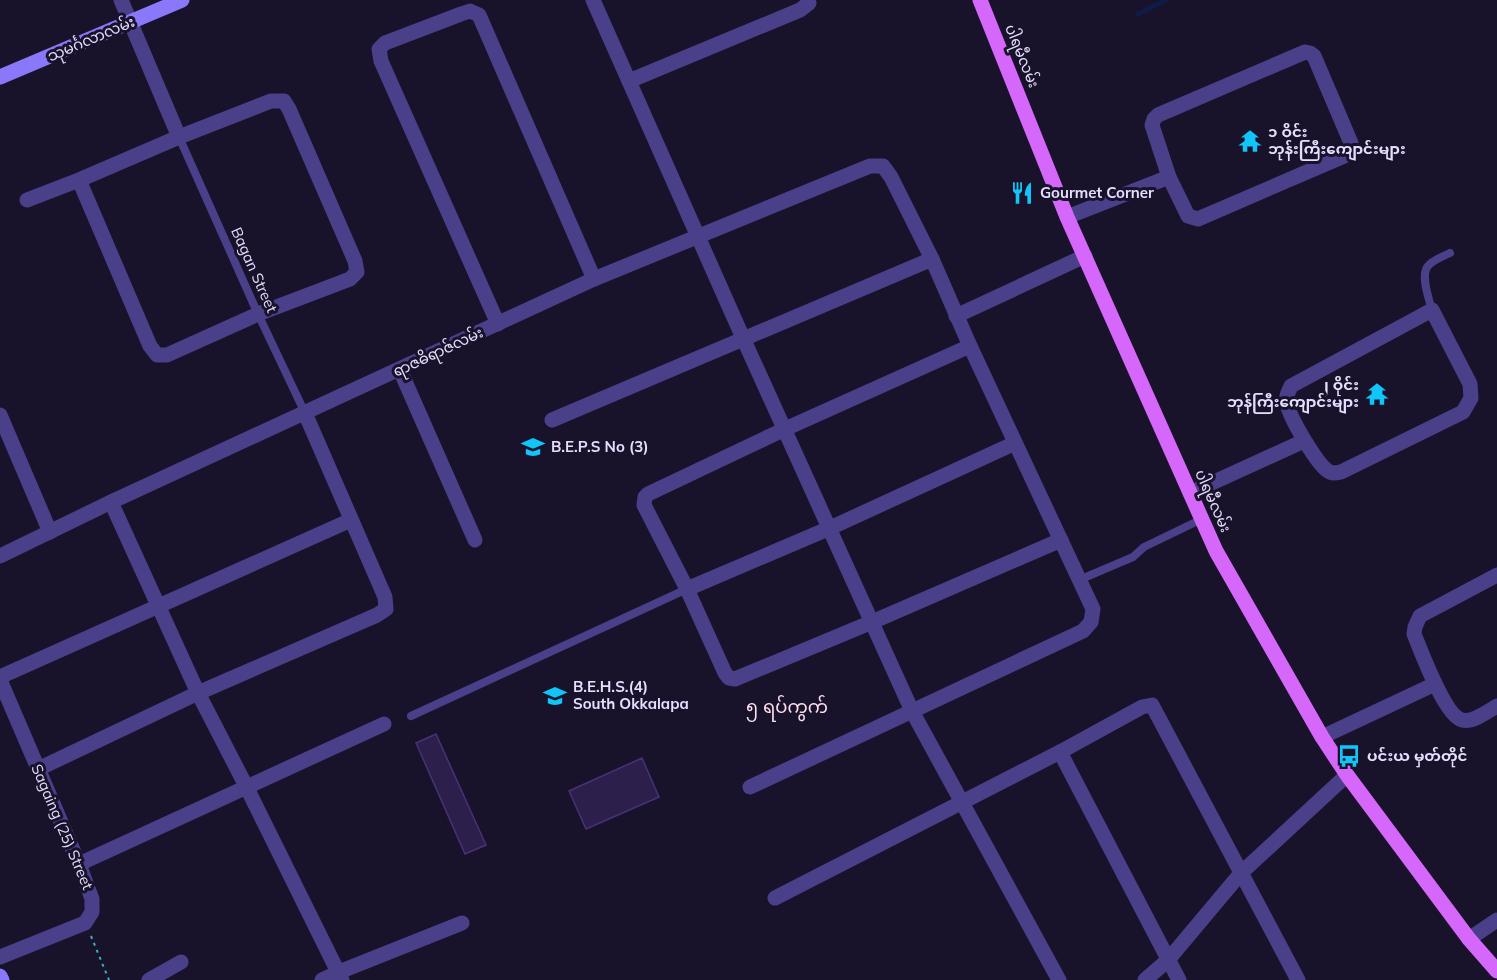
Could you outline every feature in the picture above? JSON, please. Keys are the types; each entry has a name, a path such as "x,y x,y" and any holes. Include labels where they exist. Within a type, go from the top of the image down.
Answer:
{"main road":[{"name":"သုမင်္ဂလာလမ်း","path":"0,76 182,0"},
{"name":"ပါရမီလမ်း","path":"980,0 1067,217 1216,551 1322,737 1347,775 1469,939 1497,971"}],"street":[{"path":"121,0 179,137"},
{"path":"593,0 912,711 1059,980"},
{"path":"629,81 801,10 808,0"},
{"path":"498,324 381,61 379,49 385,43 470,11 479,15 594,279"},
{"path":"1305,52 1314,56 1351,143 1350,150 1344,156 1198,219 1188,216 1169,177 1152,125 1158,115 1305,52"},
{"path":"27,200 271,100 284,102 355,261 357,272 350,279 258,314 167,355 157,355 150,346 80,180"},
{"name":"ရာဇဓိရာဇ်လမ်း","path":"0,556 111,502 594,279 870,166 883,166 891,177 932,259"},
{"path":"1067,217 1169,177"},
{"path":"956,316 1084,256"},
{"path":"552,420 932,259 956,316 1093,609 1091,622 1083,631 750,787"},
{"path":"1432,309 1470,384 1471,398 1463,412 1341,472 1326,471 1304,441 1286,403 1291,386 1432,309"},
{"path":"970,346 785,429 648,494 644,505 726,673 729,678 735,679 1061,540"},
{"path":"400,370 475,540"},
{"path":"38,769 198,693 377,615 386,609 386,597 305,413"},
{"path":"0,415 50,532"},
{"path":"1190,493 1304,441"},
{"path":"687,589 830,528 1015,442"},
{"path":"111,502 198,693 340,976"},
{"path":"0,679 351,520"},
{"path":"1497,575 1420,615 1414,634 1435,684 1456,717 1463,720 1472,719 1497,706"},
{"name":"Sagaing (25) Street","path":"0,679 92,899 92,912 85,923"},
{"path":"1322,737 1435,684"},
{"path":"776,898 1060,752 1142,707 1152,705 1298,980"},
{"path":"79,864 384,724"},
{"path":"1060,752 1179,980"},
{"path":"1145,980 1168,960 1240,873 1347,775"},
{"path":"1469,939 1497,920"},
{"path":"0,957 85,923"},
{"path":"322,980 340,976 462,923"},
{"path":"149,980 181,962"}],"lane":[{"name":"Bagan Street","path":"179,137 305,413"},
{"path":"1432,309 1424,278 1426,270 1429,265 1450,253"},
{"path":"1078,580 1133,557 1144,547 1202,519"},
{"path":"411,716 687,589"}],"path":[{"path":"85,923 109,980"}],"building":[{"path":"436,734 486,845 465,854 416,743"},
{"path":"642,758 659,797 586,829 569,791"}],"waterway":[{"path":"1138,14 1166,0"}],"place":[{"name":"၁ ဝိုင်း ဘုန်းကြီးကျောင်းများ","path":"1250,141"},
{"name":"Gourmet Corner","path":"1022,193"},
{"name":"၂ ဝိုင်း ဘုန်ကြီးကျောင်းများ","path":"1377,394"},
{"name":"B.E.P.S No (3)","path":"533,447"},
{"name":"B.E.H.S.(4) South Okkalapa","path":"555,696"},
{"name":"ပင်းယ မှတ်တိုင်","path":"1349,756"}],"district":[{"name":"၅ ရပ်ကွက်","path":"787,707"}]}
